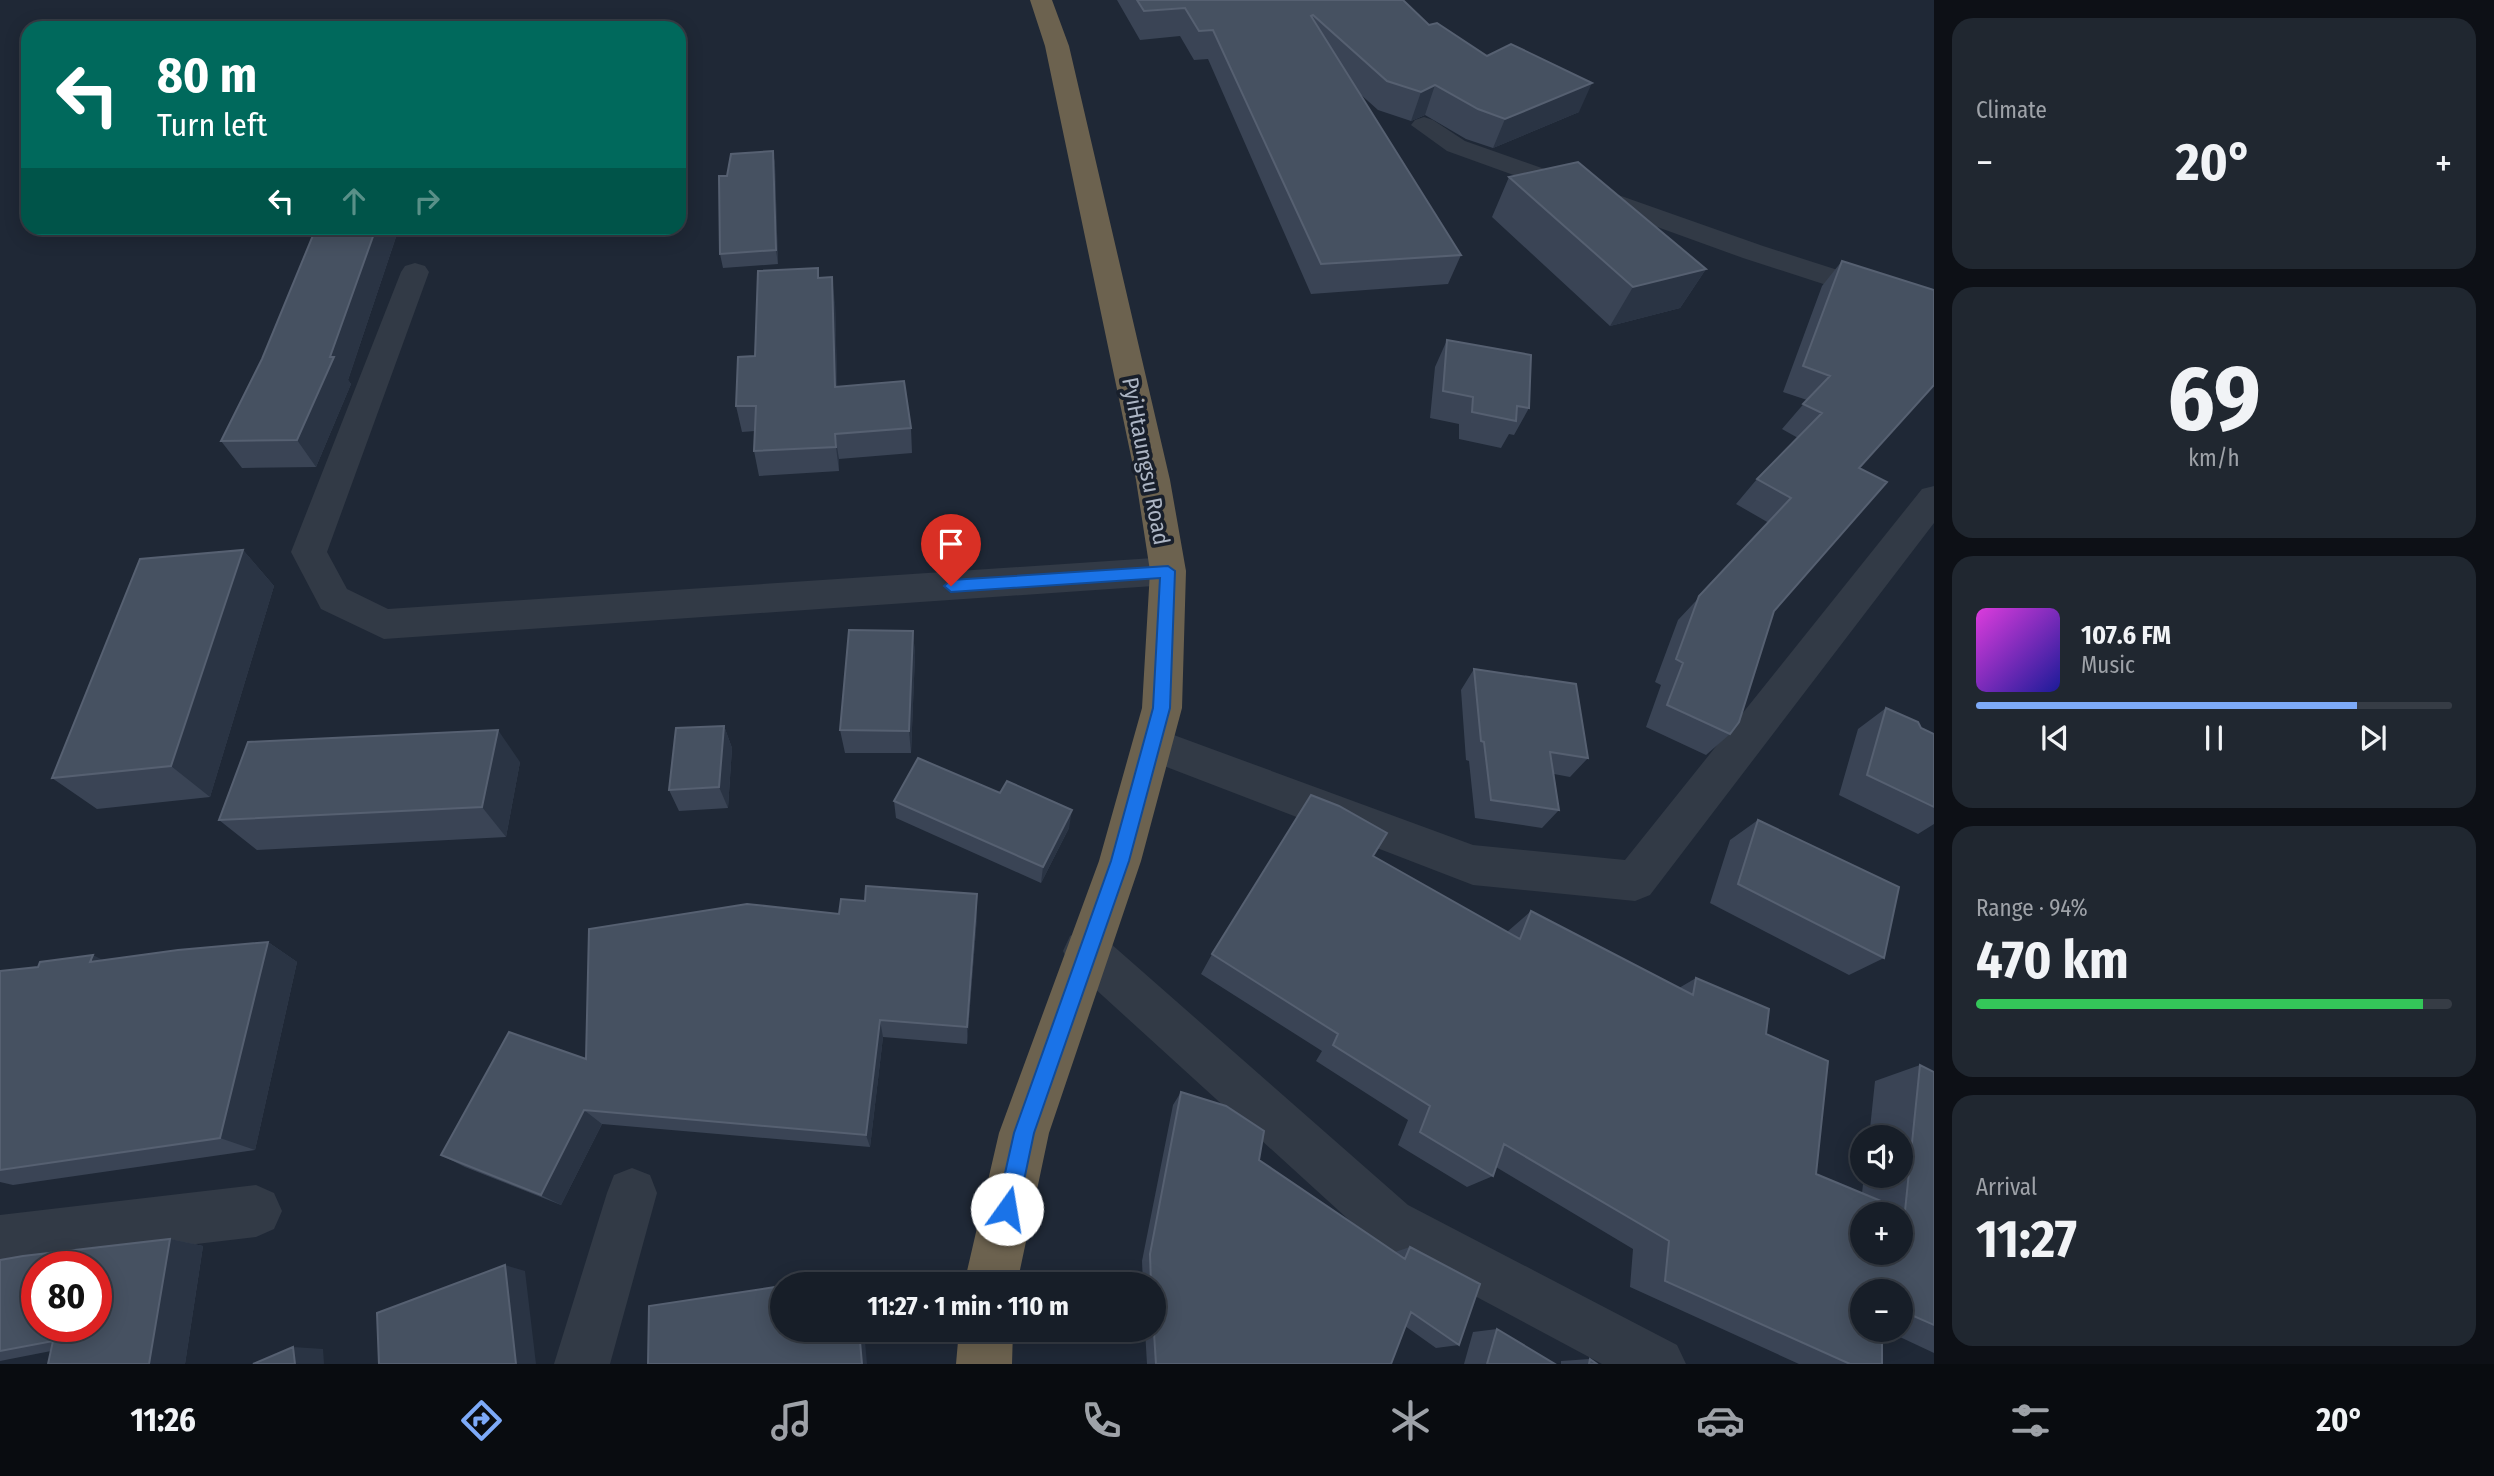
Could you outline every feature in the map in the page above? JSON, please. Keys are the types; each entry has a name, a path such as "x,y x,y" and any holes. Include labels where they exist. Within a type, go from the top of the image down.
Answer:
{"highway":[{"name":"PyiHtaungsu Road","path":"993,1272 1024,1133 1086,951 1120,861 1152,744 1161,708 1168,571 1153,480 1057,46 1041,0"},
{"path":"984,1364 985,1342"}],"street":[{"path":"1424,125 1469,151 1753,252 1934,310"},
{"path":"415,272 309,552 334,599 383,624 1168,571"},
{"path":"1152,744 1473,864 1635,881 1934,498"},
{"path":"1086,951 1390,1223 1658,1364"},
{"path":"582,1364 632,1193"},
{"path":"0,1241 256,1212"}],"building":[{"path":"1137,0 1403,0 1429,25 1437,23 1487,56 1511,44 1592,83 1505,119 1478,109 1435,85 1421,92 1387,81 1311,16 1461,255 1321,264 1213,30 1199,31 1185,8 1144,11"},
{"path":"773,151 776,250 720,254 719,176 727,176 731,154"},
{"path":"1578,162 1706,269 1633,287 1509,177"},
{"path":"313,235 374,235 330,357 334,357 297,440 221,441 262,359"},
{"path":"1842,261 1934,290 1934,385 1859,468 1887,482 1774,611 1739,722 1730,734 1667,705 1683,663 1676,659 1699,596 1791,498 1757,479 1822,413 1803,404 1830,376 1803,366"},
{"path":"818,268 818,278 832,277 835,387 904,381 911,428 835,434 836,447 754,451 756,406 736,406 738,357 755,356 758,271"},
{"path":"1447,340 1531,355 1529,408 1517,406 1516,421 1472,412 1473,397 1443,391"},
{"path":"243,550 171,766 52,778 140,559"},
{"path":"849,630 913,631 909,731 840,730"},
{"path":"1474,669 1576,684 1588,758 1550,752 1559,810 1491,800 1484,742 1481,741"},
{"path":"1886,708 1918,722 1921,728 1934,734 1934,807 1867,775"},
{"path":"724,726 719,787 669,790 676,728"},
{"path":"498,730 482,807 219,820 248,742"},
{"path":"918,758 1000,793 1007,781 1072,810 1043,867 894,801"},
{"path":"1311,795 1339,806 1387,833 1373,856 1520,939 1531,911 1693,995 1696,978 1769,1009 1766,1034 1828,1061 1816,1174 1883,1202 1850,1202 1850,1265 1913,1265 1913,1202 1906,1202 1907,1188 1913,1188 1913,1133 1920,1065 1934,1072 1934,1325 1913,1316 1913,1279 1850,1279 1850,1342 1882,1342 1882,1364 1850,1364 1665,1281 1669,1241 1504,1144 1493,1176 1420,1132 1430,1106 1333,1045 1338,1034 1212,954"},
{"path":"1758,820 1899,887 1884,958 1738,884"},
{"path":"866,886 977,894 967,1027 880,1020 866,1135 584,1110 541,1195 441,1155 509,1032 586,1059 589,929 747,904 839,914 841,899 865,901"},
{"path":"268,942 220,1138 0,1170 0,971 38,967 40,962 93,955 90,962"},
{"path":"1181,1092 1226,1106 1264,1131 1259,1160 1405,1259 1410,1247 1480,1284 1459,1345 1411,1312 1391,1364 1156,1364 1155,1342 1166,1342 1166,1272 1151,1272 1150,1254"},
{"path":"170,1239 149,1364 48,1364 53,1342 112,1342 112,1251 66,1251"},
{"path":"21,1256 21,1342 48,1342 0,1351 0,1260"},
{"path":"505,1265 516,1364 379,1364 377,1313"},
{"path":"770,1288 770,1342 860,1342 862,1364 648,1364 649,1306"},
{"path":"1497,1329 1555,1364 1487,1364"},
{"path":"293,1347 295,1364 253,1364"}],"route":[{"path":"951,586 1168,571 1161,708 1120,861 1086,951 1024,1133 1007,1209"}]}
